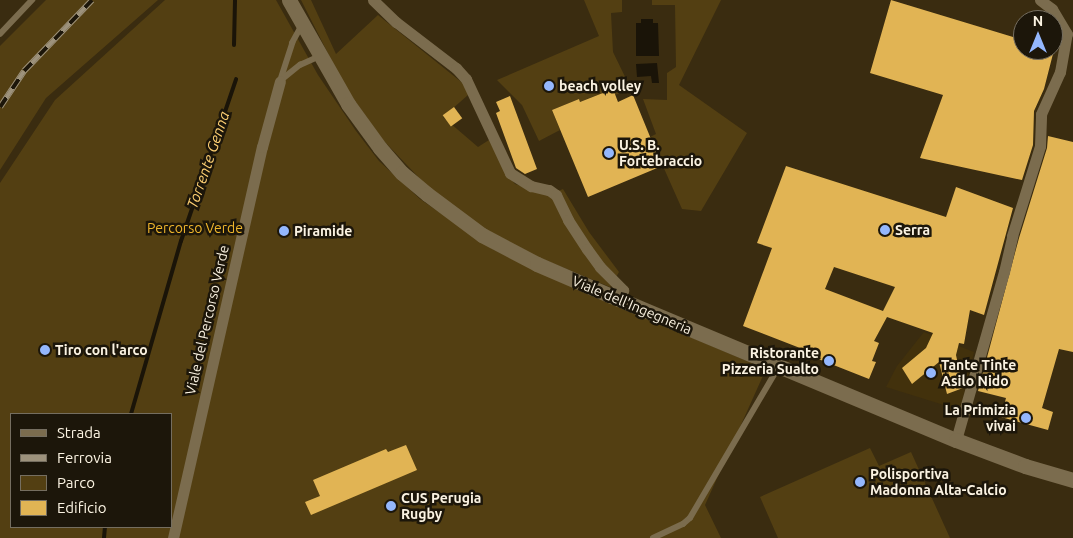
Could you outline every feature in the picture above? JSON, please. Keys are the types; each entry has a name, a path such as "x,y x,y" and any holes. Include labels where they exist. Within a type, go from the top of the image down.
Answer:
{"street":[{"name":"Viale dell'Ingegneria","path":"289,0 348,104 380,148 402,173 427,194 482,234 508,250 619,300 956,440 1025,466 1073,480"},
{"path":"372,0 396,22 456,68 466,79 510,173 531,186 549,190 556,195 568,220 600,268 623,290 619,300"},
{"path":"956,440 1004,272 1012,236 1040,146 1041,114 1060,72 1070,38 1052,9 1040,0"},
{"name":"Viale del Percorso Verde","path":"173,538 262,147 280,81"}],"lane":[{"path":"0,34 32,0"},
{"name":"Viale del Percorso Verde","path":"280,81 292,43 302,25"},
{"path":"280,81 300,65 320,56"},
{"path":"653,538 683,524 690,518 779,366"}],"shaded area":[{"path":"641,19 653,19 653,23 658,23 659,56 636,56 636,23 641,23"},
{"path":"657,63 659,83 652,83 651,76 637,77 636,64"},
{"name":"Tante Tinte Asilo Nido","path":"924,332 974,352 960,410 886,387 897,366"}],"green space":[{"path":"46,0 158,0 46,98 0,170 0,46"},
{"name":"Percorso Verde","path":"165,0 276,0 318,75 356,131 379,161 420,199 494,250 570,286 766,369 705,505 721,538 0,538 0,183 55,100"},
{"path":"301,0 311,0 336,54 378,15 465,85 468,95 443,117 478,147 489,140 506,173 515,184 549,195 563,189 589,232 619,272 610,287 538,257 483,228 425,184 383,140 345,87"},
{"path":"584,0 622,0 622,12 611,13 613,52 631,89 615,95 612,89 580,102 579,99 552,110 560,130 539,141 522,105 497,80 599,36"},
{"path":"652,0 721,0 679,85 747,133 701,211 682,209 650,137 656,134 643,99 667,100 667,73 676,67 675,5 652,5"},
{"name":"Polisportiva Madonna Alta-Calcio","path":"870,448 879,466 911,452 950,538 778,538 760,497"}],"building":[{"path":"891,0 1013,37 1013,60 1051,60 1044,89 1034,111 1033,145 1022,180 920,158 943,95 870,73"},
{"path":"613,89 618,102 633,95 662,166 588,197 552,110 579,99 580,102"},
{"path":"510,96 537,169 525,174 516,168 496,113 500,111 496,102"},
{"path":"454,107 462,118 451,127 443,115"},
{"path":"1048,136 1073,142 1073,352 1059,349 1042,408 1053,412 1048,430 1001,417 1006,398 978,391 1019,238 1047,148"},
{"path":"786,166 946,217 956,187 1013,208 984,315 970,310 964,344 959,343 956,355 963,388 947,394 939,362 912,384 902,368 926,348 933,333 887,317 874,341 879,343 872,361 876,362 869,379 798,351 800,348 743,326 772,248 757,243","holes":["834,267 895,287 883,311 825,289"]},
{"path":"406,445 417,470 311,515 305,502 320,496 313,480 386,449 388,452"}],"waterway":[{"name":"Torrente Genna","path":"234,45 235,0"},
{"name":"Torrente Genna","path":"131,413 181,241 236,79"},
{"name":"Torrente Genna","path":"104,538 105,528"}],"railway":[{"path":"0,107 24,71 92,0"}],"place":[{"name":"beach volley","path":"549,86"},
{"name":"U.S. B. Fortebraccio","path":"609,153"},
{"name":"Serra","path":"885,230"},
{"name":"Piramide","path":"284,231"},
{"name":"Tiro con l'arco","path":"45,350"},
{"name":"Ristorante Pizzeria Sualto","path":"829,361"},
{"name":"Tante Tinte Asilo Nido","path":"931,373"},
{"name":"La Primizia vivai","path":"1026,418"},
{"name":"Polisportiva Madonna Alta-Calcio","path":"860,482"},
{"name":"CUS Perugia Rugby","path":"391,506"}]}
